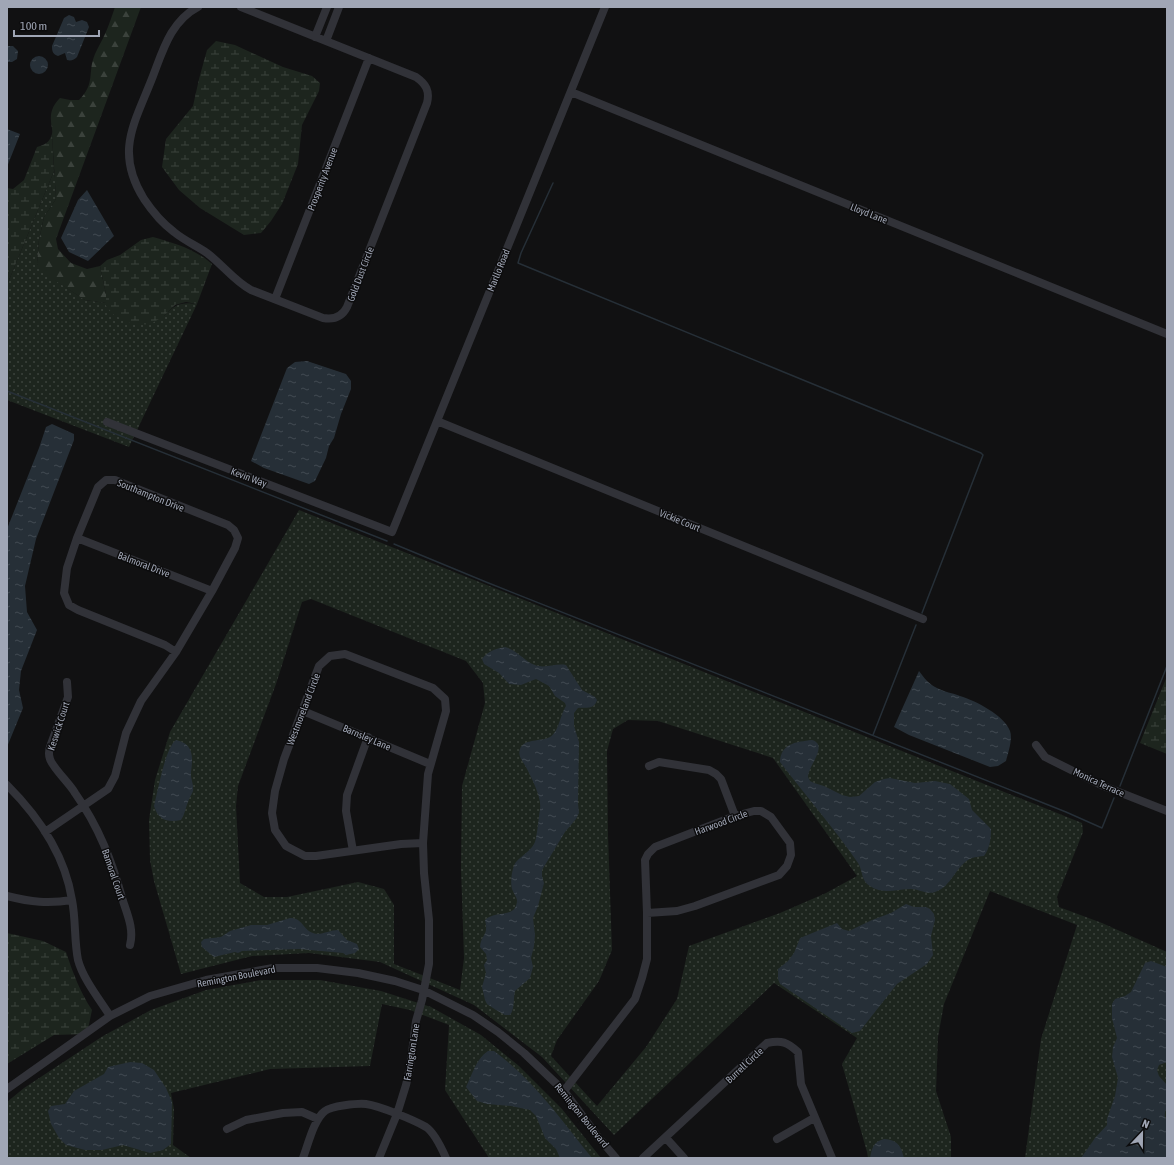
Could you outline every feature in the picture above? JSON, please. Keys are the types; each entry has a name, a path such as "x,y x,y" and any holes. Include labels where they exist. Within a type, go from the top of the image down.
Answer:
{"street":[{"name":"Gold Dust Circle","path":"197,7 179,20 168,39 132,130 128,149 131,172 149,207 166,225 187,241 214,258 241,285 323,318 334,318 340,316 344,312 427,103 429,97 428,91 423,82 416,77 241,7"},
{"path":"315,37 327,7"},
{"path":"326,41 339,7"},
{"name":"Marllo Road","path":"392,532 605,7"},
{"name":"Prosperity Avenue","path":"275,299 369,58"},
{"name":"Lloyd Lane","path":"571,92 1167,334"},
{"name":"Vickie Court","path":"436,421 923,619"},
{"name":"Kevin Way","path":"106,422 392,532"},
{"name":"Southampton Drive","path":"45,832 108,789 115,776 126,733 141,701 176,652 212,591 235,548 238,538 234,530 228,526 115,480 106,480 98,487 77,538 67,568 64,593 69,605 78,610 165,645 176,652"},
{"name":"Balmoral Drive","path":"77,538 212,591"},
{"name":"Westmoreland Circle","path":"423,843 400,844 316,856 305,856 286,846 275,830 272,813 275,791 284,759 319,666 330,656 345,654 433,688 445,699 446,711 430,764 427,782 423,843 424,873 430,933 429,964 423,990"},
{"name":"Keswick Court","path":"67,682 68,697 50,744 50,760 84,806"},
{"name":"Barnsley Lane","path":"303,711 430,764"},
{"path":"352,851 346,811 346,800 368,737"},
{"name":"Monica Terrace","path":"1036,745 1045,756 1101,785 1167,811"},
{"path":"649,766 659,762 709,770 716,774 721,779 735,816"},
{"path":"7,785 23,801 45,832 62,862 72,900 74,928 79,961 86,977 110,1016"},
{"name":"Bamoral Court","path":"84,806 109,855 130,921 132,937 130,945"},
{"name":"Harwood Circle","path":"564,1091 635,999 647,959 645,860 655,846 735,816 754,811 761,811 771,817 790,843 791,855 787,866 779,875 695,906 677,911 647,913"},
{"path":"7,896 28,901 55,903 72,900"},
{"name":"Remington Boulevard","path":"7,1089 110,1016 150,996 206,980 273,968 317,968 358,973 395,981 423,990 473,1015 498,1032 524,1053 564,1091 598,1137 616,1158"},
{"name":"Farrington Lane","path":"379,1158 397,1114 410,1068 416,1021 422,1000 423,990"},
{"name":"Burrell Circle","path":"643,1158 767,1043 778,1041 790,1044 798,1052 801,1084 832,1158"},
{"path":"303,1158 318,1119 325,1110 331,1107 366,1104 397,1114 427,1128 439,1144 446,1158"},
{"path":"227,1130 246,1120 283,1113 302,1112 318,1119"},
{"path":"776,1139 814,1118"},
{"path":"666,1138 684,1158"}],"green space":[{"path":"115,7 141,7 56,239 58,249 71,263 87,269 100,266 106,294 106,303 85,300 42,272 37,264 39,240 44,217 56,199 51,123 52,111 54,105 60,98 79,100 88,88 95,54"},
{"path":"216,41 235,45 283,67 312,76 320,83 319,91 302,125 298,164 282,204 261,233 244,235 200,208 179,190 162,167 166,139 193,106 207,50"},
{"path":"52,134 54,171 7,285 7,188 13,189 24,180 37,147 47,143"},
{"path":"54,171 56,199 44,217 39,240 37,264 55,280 85,300 106,303 106,306 164,316 175,306 186,303 197,304 129,447 7,400 7,285"},
{"path":"153,237 191,250 212,264 197,304 186,302 175,305 164,316 149,325 130,323 114,315 106,306 106,294 100,266 107,260 120,255 141,240"},
{"path":"299,510 1082,823 1083,832 1057,897 1059,907 1102,923 1167,952 1167,1158 1025,1158 1041,1039 1077,925 990,891 944,1004 938,1037 936,1091 951,1137 951,1158 868,1158 842,1064 857,1038 774,983 614,1135 542,1057 474,1005 380,962 309,953 252,956 181,974 154,881 150,860 149,820 155,780 170,732","holes":["311,599 466,661 483,683 485,703 462,786 461,868 464,958 460,990 394,964 394,905 384,889 358,882 287,897 264,897 240,883 236,806 238,786 276,684 302,602","628,720 658,721 773,758 857,876 826,893 780,913 689,946 677,999 646,1047 597,1106 551,1056 557,1040 599,981 612,950 607,751 613,729"]},
{"path":"1167,676 1167,754 1140,743"},
{"path":"7,933 43,941 66,952 77,982 92,1010 87,1034 54,1035 7,1064"},
{"path":"261,980 320,980 381,991 431,1007 481,1035 519,1066 562,1109 601,1158 489,1158 445,1090 449,1025 410,1010 382,1004 370,1066 270,1069 171,1093 174,1109 173,1145 191,1158 7,1158 7,1102 24,1088 103,1036 151,1010 206,990"}],"water":[{"path":"69,15 74,17 76,22 82,20 87,22 89,27 77,57 74,60 67,60 65,53 58,56 53,51 52,46 64,18"},
{"path":"7,46 13,46 18,51 17,59 12,62 7,62"},
{"path":"35,56 43,56 48,61 46,72 43,74 35,74 30,69 30,61"},
{"path":"7,129 20,134 7,167"},
{"path":"87,190 114,236 88,261 69,252 61,238 78,200"},
{"path":"307,361 346,374 351,381 351,389 341,414 334,438 329,446 326,458 315,481 309,484 264,468 251,461 287,368 295,362"},
{"path":"52,424 74,434 74,440 36,539 25,586 27,612 37,630 21,671 19,690 23,708 7,747 7,529 46,427"},
{"path":"505,647 509,648 535,665 566,665 582,690 595,697 597,700 592,707 578,708 574,713 574,726 579,742 579,813 565,832 542,870 544,883 533,918 535,935 531,958 533,967 530,978 515,991 512,1013 510,1015 505,1015 496,1010 487,1004 485,1000 482,987 486,973 484,965 487,960 486,954 480,947 486,929 485,920 494,915 510,912 516,906 517,900 511,886 513,867 516,862 531,848 536,839 540,800 534,783 519,755 520,749 525,743 553,735 566,706 565,703 555,696 549,686 536,679 521,685 509,684 499,673 484,664 482,659 489,652"},
{"path":"919,671 927,681 934,686 943,691 974,701 989,709 1002,719 1007,725 1011,734 1010,746 1006,761 998,766 990,767 909,735 894,727"},
{"path":"176,740 186,745 191,752 193,791 181,820 168,821 158,815 154,806 165,760 168,752"},
{"path":"812,740 819,746 809,772 808,777 810,781 842,795 850,797 859,796 875,782 890,778 915,783 935,781 950,784 969,799 972,810 991,829 988,850 984,856 972,858 967,861 946,885 932,893 914,889 885,891 875,889 870,886 865,881 860,866 849,850 780,762 783,751 786,747 795,743"},
{"path":"906,904 914,907 926,907 934,914 935,920 931,936 933,955 927,964 897,984 860,1031 852,1033 780,984 778,979 778,969 788,961 794,953 800,938 837,923 842,929 849,931 891,913"},
{"path":"290,918 298,920 309,931 316,934 338,930 347,940 357,944 359,949 355,953 346,955 343,953 299,949 242,951 214,957 202,947 201,942 204,939 221,937 230,931 251,925 267,925"},
{"path":"1151,961 1167,967 1167,1062 1159,1065 1157,1070 1159,1076 1167,1085 1167,1108 1165,1111 1165,1118 1167,1121 1167,1158 1081,1158 1095,1138 1107,1125 1107,1119 1115,1096 1118,1078 1112,1057 1113,1047 1117,1038 1112,1018 1112,1004 1115,999 1125,996 1131,992 1145,963"},
{"path":"488,1051 494,1051 522,1075 546,1101 592,1158 560,1158 556,1149 545,1138 536,1116 530,1110 511,1106 487,1104 477,1101 466,1087 480,1058"},
{"path":"130,1062 142,1063 154,1070 166,1088 172,1102 171,1144 163,1150 150,1153 123,1145 102,1150 85,1150 66,1145 59,1138 51,1124 48,1111 51,1106 65,1104 74,1091 104,1074 108,1067"},
{"path":"884,1139 898,1144 904,1158 870,1158 871,1151 875,1144"}],"waterway":[{"path":"553,183 521,253 518,263 983,455 922,613"},
{"path":"7,391 387,541"},
{"path":"394,544 486,582 1066,812 1102,828 1114,798"},
{"path":"873,735 916,625"},
{"path":"1120,786 1167,666"}]}
